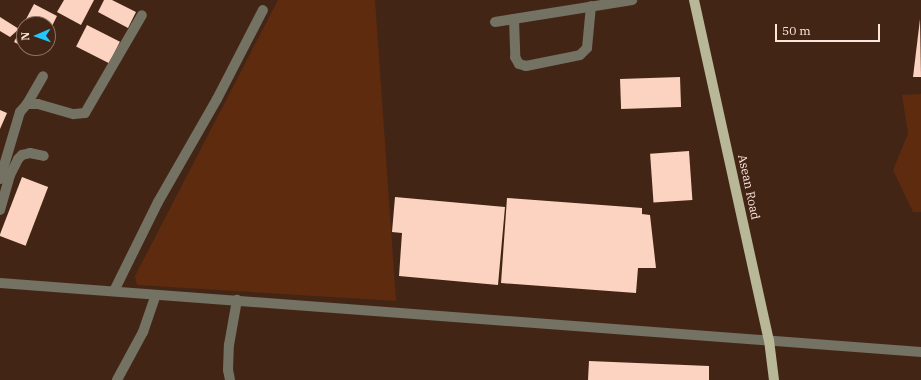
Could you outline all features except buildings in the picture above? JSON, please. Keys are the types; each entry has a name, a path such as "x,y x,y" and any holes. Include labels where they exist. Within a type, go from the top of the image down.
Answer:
{"main road":[{"name":"Asean Road","path":"694,0 769,340 774,380"}],"street":[{"path":"495,22 632,0"},
{"path":"514,19 515,57 519,64 526,66 580,55 587,48 591,6"},
{"path":"114,291 158,202 217,98 263,10"},
{"path":"27,104 38,104 74,114 85,113 142,15"},
{"path":"0,179 20,112 27,104 43,76"},
{"path":"0,210 10,175 18,159 22,155 30,153 44,156"},
{"path":"0,283 921,352"},
{"path":"117,380 144,332 156,294"},
{"path":"230,380 228,370 229,346 237,300"}],"shaded area":[{"path":"278,0 375,0 396,301 137,285 135,276"},
{"path":"921,94 921,212 913,212 893,170 908,134 902,95"}]}
